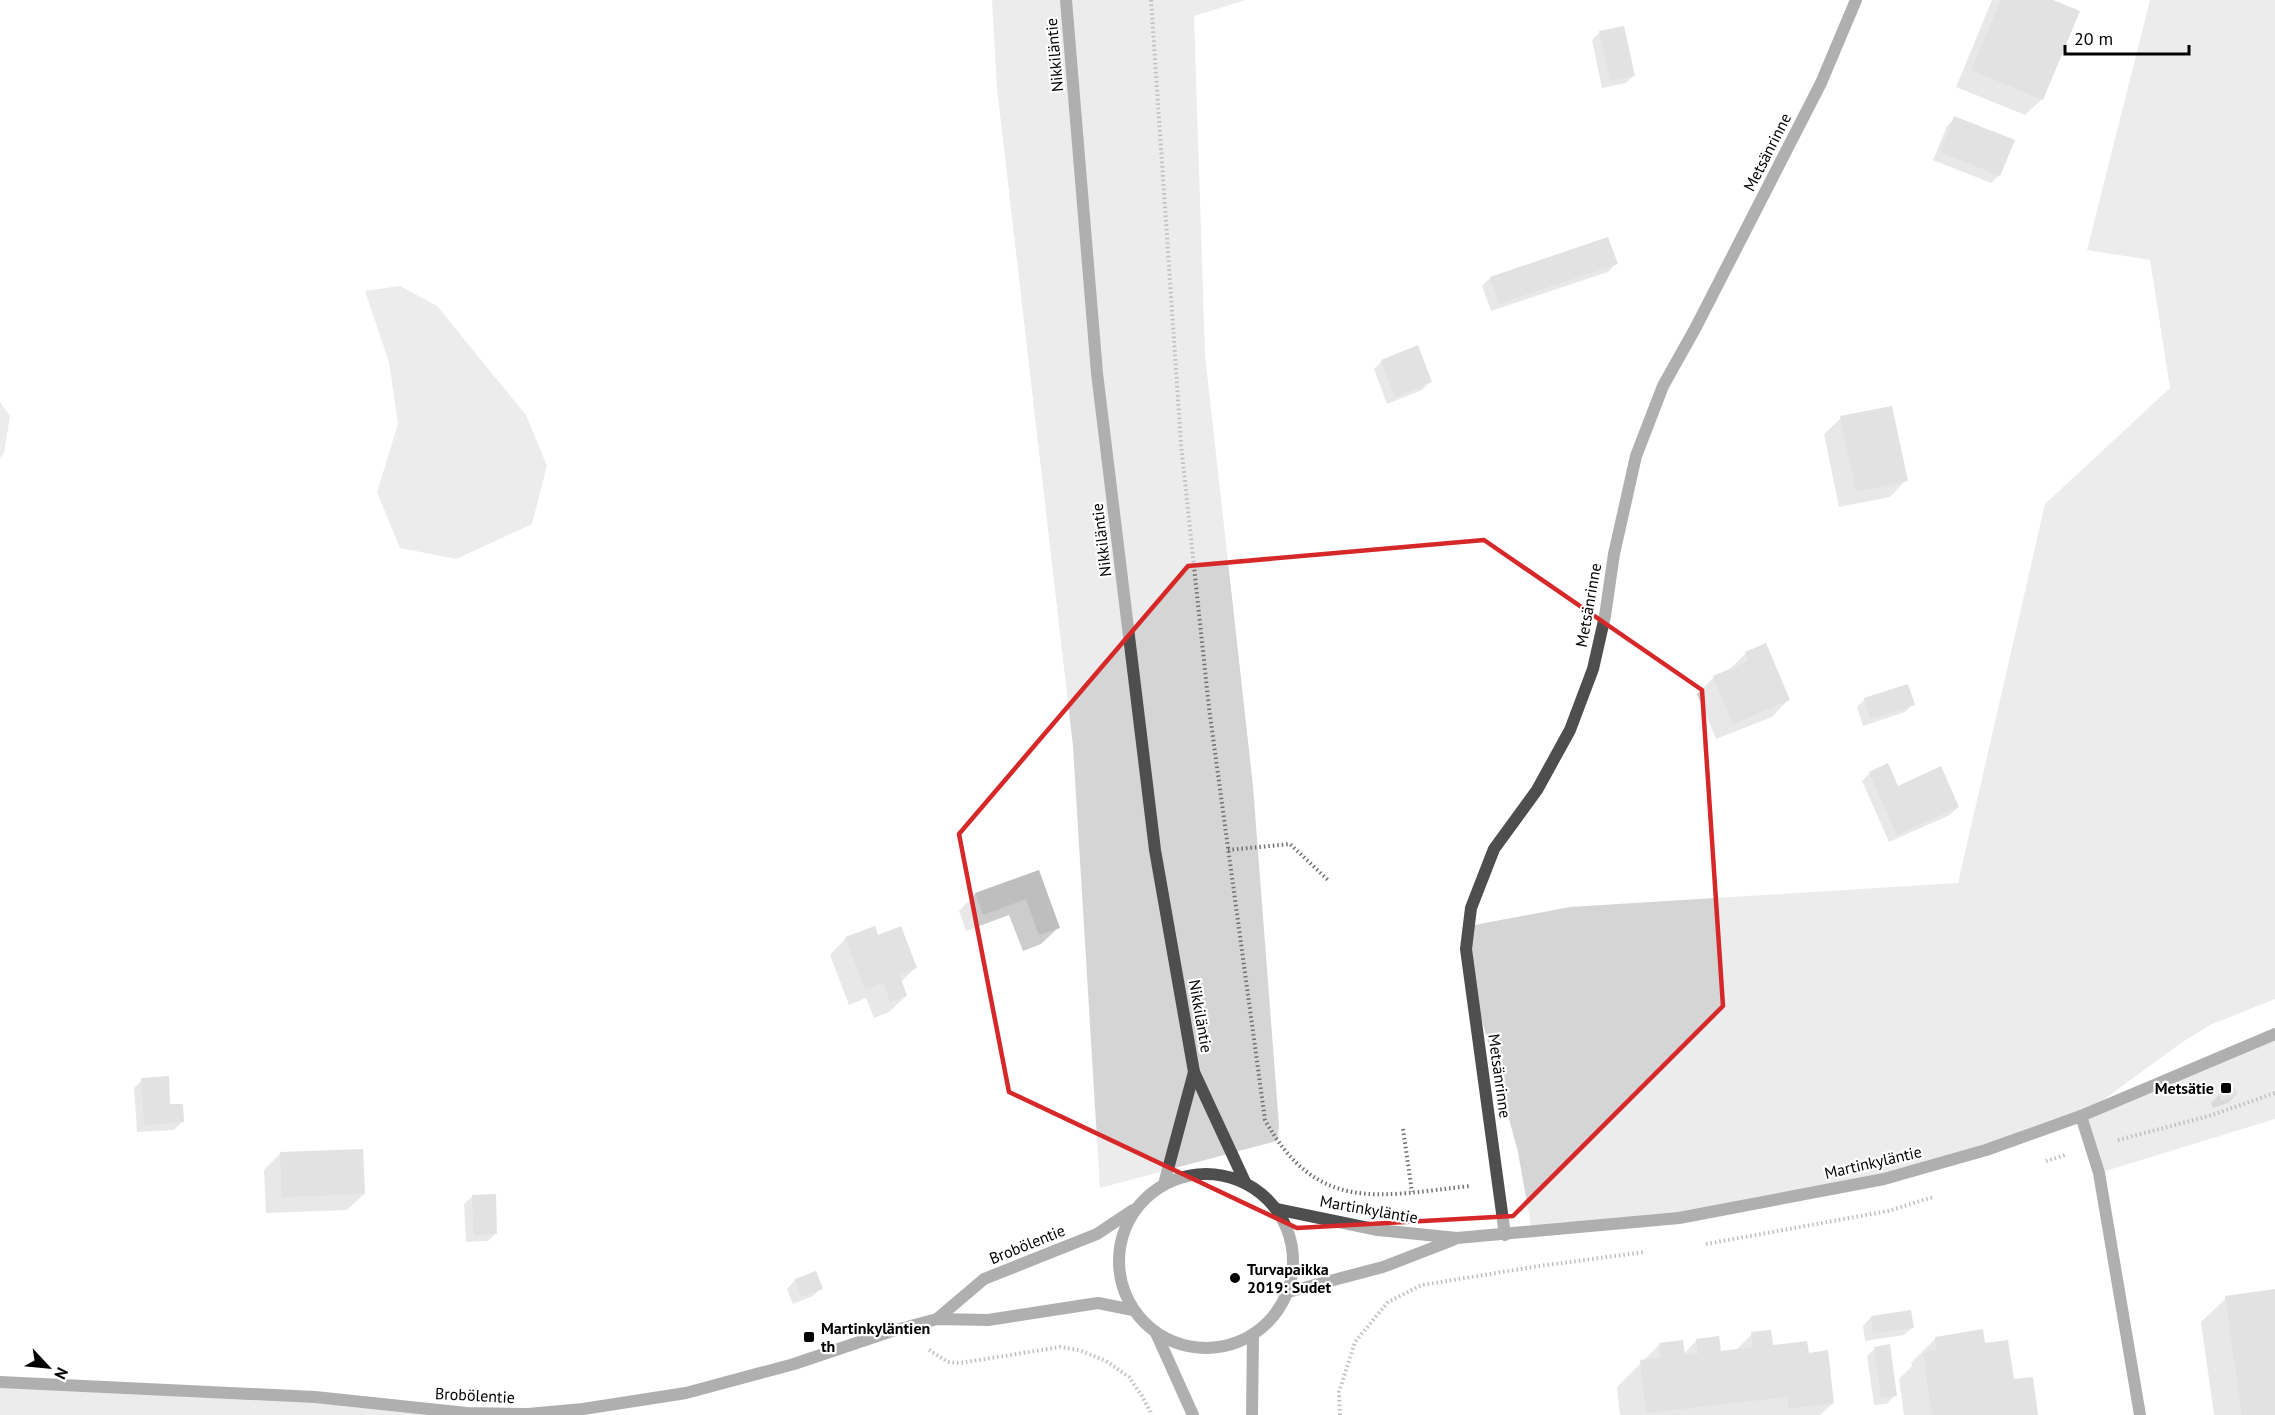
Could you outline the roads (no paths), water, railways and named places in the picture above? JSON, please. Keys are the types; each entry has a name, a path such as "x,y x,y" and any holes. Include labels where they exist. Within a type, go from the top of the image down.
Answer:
{"street":[{"name":"Nikkiläntie","path":"1066,0 1099,384 1155,850 1194,1072 1245,1182"},
{"name":"Metsänrinne","path":"1505,1235 1466,949 1470,908 1494,849 1537,790 1570,730 1593,669 1605,616 1614,554 1636,456 1663,386 1696,327 1821,83 1856,0"},
{"name":"Martinkyläntie","path":"1276,1209 1378,1230 1457,1238 1679,1218 1884,1179 1986,1150 2081,1116 2275,1034"},
{"name":"Nikkiläntie","path":"1164,1184 1194,1072"},
{"path":"2081,1116 2099,1173 2140,1415"},
{"path":"1190,1174 1218,1174 1245,1182 1262,1194 1276,1209 1290,1234 1293,1263 1287,1292 1274,1316 1253,1334 1230,1345 1205,1349 1179,1344 1156,1333 1133,1310 1122,1286 1118,1259 1123,1232 1135,1209 1148,1195 1164,1184 1190,1174"},
{"name":"Brobölentie","path":"937,1319 984,1279 1097,1234 1135,1209"},
{"name":"Martinkyläntie","path":"1287,1292 1383,1268 1457,1238"},
{"name":"Brobölentie","path":"0,1382 315,1397 467,1414 528,1414 583,1409 686,1393 794,1364 937,1319 988,1320 1098,1303 1133,1310"},
{"path":"1156,1333 1193,1415"},
{"path":"1252,1415 1253,1334"}],"place":[{"name":"Metsätie","path":"2226,1088"},
{"name":"Turvapaikka 2019: Sudet","path":"1235,1278"},
{"name":"Martinkyläntien th","path":"809,1337"}]}
